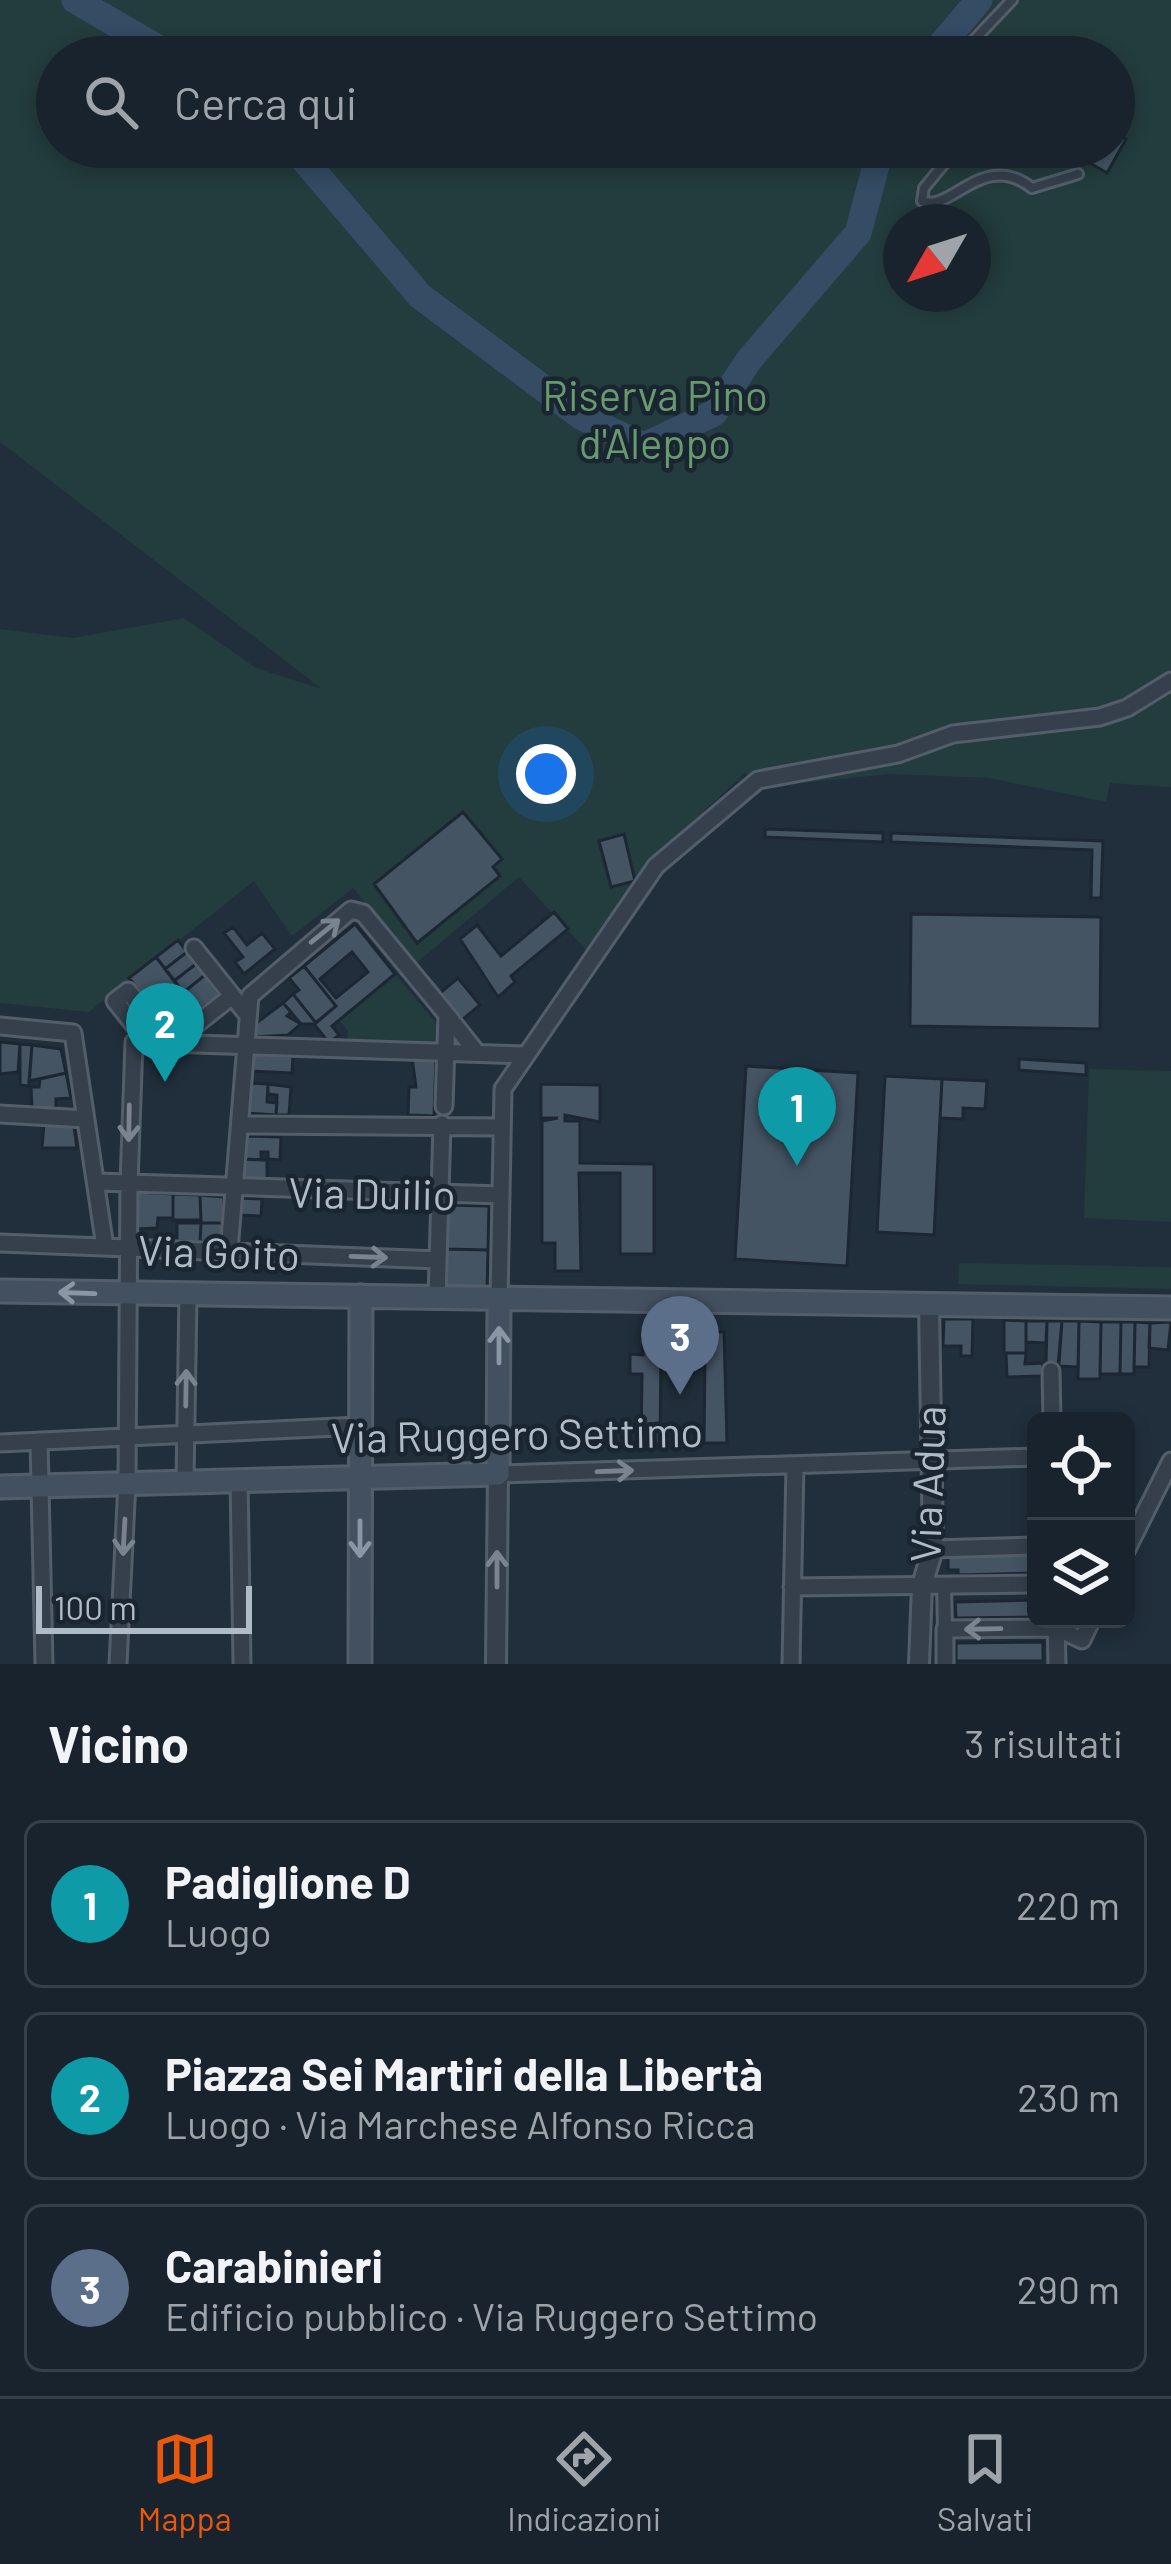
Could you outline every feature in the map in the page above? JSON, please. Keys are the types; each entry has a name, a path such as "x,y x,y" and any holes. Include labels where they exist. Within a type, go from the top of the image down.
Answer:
{"main road":[{"path":"0,1291 1171,1308"},
{"path":"360,1664 362,1296"},
{"path":"498,1474 499,1300"},
{"name":"Via Ruggero Settimo","path":"0,1487 498,1474"}],"street":[{"path":"499,1300 503,1089 656,866 747,784 898,754 953,734 1100,717 1127,708 1171,681"},
{"path":"208,1043 219,1020 356,909 477,1053"},
{"path":"194,948 238,1004 248,1045 229,1251"},
{"path":"147,1041 115,1001 128,991 171,1042"},
{"path":"171,1042 238,1004"},
{"path":"444,1106 447,1015"},
{"path":"0,1026 73,1034 80,1119 96,1181 105,1247"},
{"path":"118,1664 127,1483 130,1047 147,1041 527,1052"},
{"path":"0,1114 80,1119"},
{"path":"437,1298 438,1124"},
{"path":"244,1125 502,1126"},
{"name":"Via Duilio","path":"96,1181 235,1191 501,1195"},
{"name":"Via Goito","path":"0,1243 438,1260"},
{"path":"185,1481 188,1295"},
{"name":"Via Adua","path":"920,1664 922,1586 933,1549 928,1304"},
{"path":"1051,1371 1052,1412"},
{"path":"0,1443 359,1426"},
{"path":"39,1442 44,1664"},
{"name":"Via Ruggero Settimo","path":"498,1474 1027,1457"},
{"path":"1135,1533 1171,1461"},
{"path":"790,1664 795,1466"},
{"path":"496,1664 498,1474"},
{"path":"238,1479 242,1664"},
{"path":"933,1549 1027,1546"},
{"path":"793,1587 1027,1584"},
{"path":"944,1585 945,1664"},
{"path":"945,1629 1027,1625"},
{"path":"1056,1628 1057,1664"},
{"path":"1064,1628 1082,1640 1088,1628"}],"lane":[{"path":"978,36 1012,0"},
{"path":"941,168 924,188 922,201 938,202 979,178 1006,175 1032,188 1078,174"}],"green space":[{"name":"Riserva Pino d'Aleppo","path":"0,0 1171,0 1171,787 1110,783 1106,802 989,778 891,774 760,787 745,773 661,851 587,951 519,877 415,964 353,888 292,936 254,881 89,1012 0,1003 0,629 73,638 184,618 256,668 322,689 0,442"},
{"path":"395,974 437,1024 436,1044 347,1041 348,1031 339,1020"},
{"path":"1089,1069 1171,1071 1171,1222 1084,1218"},
{"path":"959,1263 1171,1267 1171,1289 958,1284"}],"building":[{"path":"463,812 502,859 493,867 500,876 417,943 374,884"},
{"path":"765,829 883,833 883,842 765,837"},
{"path":"891,833 1103,841 1101,898 1091,898 1092,850 891,842"},
{"path":"624,834 635,881 611,887 599,841"},
{"path":"554,912 568,929 511,976 515,982 498,997 460,939 477,925 501,956"},
{"path":"911,914 1101,917 1100,1029 910,1026"},
{"path":"355,924 395,974 332,1026 339,1035 329,1043 314,1024 336,1006 304,966","holes":["352,952 368,972 336,998 320,979"]},
{"path":"233,927 247,945 262,933 275,949 244,974 235,962 243,957 224,933"},
{"path":"178,940 187,952 165,969 156,957"},
{"path":"187,952 196,964 174,981 165,969"},
{"path":"156,957 177,984 160,997 169,1008 159,1016 129,978"},
{"path":"196,964 205,975 184,992 174,981"},
{"path":"304,966 336,1006 316,1023 293,994 299,990 289,978"},
{"path":"205,975 220,995 198,1011 184,992"},
{"path":"458,978 480,1005 462,1020 440,993"},
{"path":"177,984 198,1011 172,1032 159,1016 169,1008 160,997"},
{"path":"293,994 316,1023 301,1024 283,1003"},
{"path":"283,1003 291,1012 287,1016 301,1024 288,1035 254,1037 255,1024"},
{"path":"0,1042 20,1044 18,1072 0,1074"},
{"path":"20,1044 32,1045 29,1086 20,1085"},
{"path":"32,1045 61,1049 66,1073 29,1081"},
{"path":"249,1054 293,1056 292,1073 248,1071"},
{"path":"412,1058 436,1059 434,1116 408,1115 409,1087 416,1087"},
{"path":"1019,1059 1086,1063 1086,1075 1019,1070"},
{"path":"746,1066 858,1073 847,1266 735,1259"},
{"path":"66,1073 71,1098 56,1099 56,1109 32,1108 31,1087 39,1087 40,1079"},
{"path":"885,1076 942,1079 934,1235 877,1232"},
{"path":"942,1079 987,1081 985,1109 963,1108 963,1119 940,1118"},
{"path":"248,1083 268,1084 267,1102 277,1103 276,1115 246,1113"},
{"path":"268,1084 291,1087 289,1115 276,1115 277,1095 268,1094"},
{"path":"541,1084 600,1085 600,1122 565,1115 565,1121 580,1121 580,1163 654,1164 654,1254 620,1254 620,1173 579,1173 581,1271 555,1271 555,1243 542,1243 542,1121 558,1118 541,1118"},
{"path":"44,1123 74,1127 77,1148 42,1148"},
{"path":"244,1136 281,1137 280,1160 268,1159 268,1152 261,1152 261,1160 243,1159"},
{"path":"243,1159 267,1160 267,1181 242,1179"},
{"path":"135,1192 173,1194 173,1218 158,1218 157,1228 135,1229"},
{"path":"173,1194 200,1195 201,1220 173,1220"},
{"path":"200,1195 224,1197 223,1223 201,1223"},
{"path":"239,1198 262,1199 261,1216 238,1215"},
{"path":"447,1205 489,1206 488,1250 446,1249"},
{"path":"177,1223 201,1223 200,1242 177,1241"},
{"path":"201,1223 223,1223 223,1242 200,1242"},
{"path":"446,1249 488,1250 487,1292 445,1291"},
{"path":"944,1319 973,1319 972,1356 961,1356 961,1346 943,1346"},
{"path":"1004,1320 1026,1321 1026,1353 1004,1353"},
{"path":"1026,1321 1047,1321 1046,1343 1026,1342"},
{"path":"1047,1321 1062,1321 1059,1364 1046,1363"},
{"path":"1062,1321 1079,1321 1078,1367 1058,1366"},
{"path":"1079,1321 1101,1322 1100,1379 1078,1379"},
{"path":"1101,1322 1121,1322 1120,1374 1100,1374"},
{"path":"1121,1322 1135,1322 1134,1374 1120,1374"},
{"path":"1135,1322 1150,1323 1149,1367 1134,1367"},
{"path":"1171,1322 1168,1350 1149,1348 1150,1323"},
{"path":"643,1331 724,1332 727,1443 704,1443 705,1354 661,1354 660,1444 641,1444 642,1374 630,1374 630,1354 643,1355"},
{"path":"1006,1353 1026,1353 1025,1364 1043,1363 1042,1376 1007,1377"},
{"path":"1027,1552 1027,1573 958,1575 958,1570 948,1570 948,1555"},
{"path":"1027,1600 1027,1617 956,1618 955,1602"},
{"path":"1043,1642 1043,1661 956,1661 956,1643"}],"waterway":[{"path":"75,0 137,36"},
{"path":"949,36 979,0"},
{"path":"311,168 420,296 582,417 644,446 714,413 749,360 858,233 875,168"}],"place":[{"name":"Piazza Sei Martiri della Libertà","path":"165,1082"},
{"name":"Padiglione D","path":"797,1166"},
{"name":"Carabinieri","path":"680,1395"}]}
